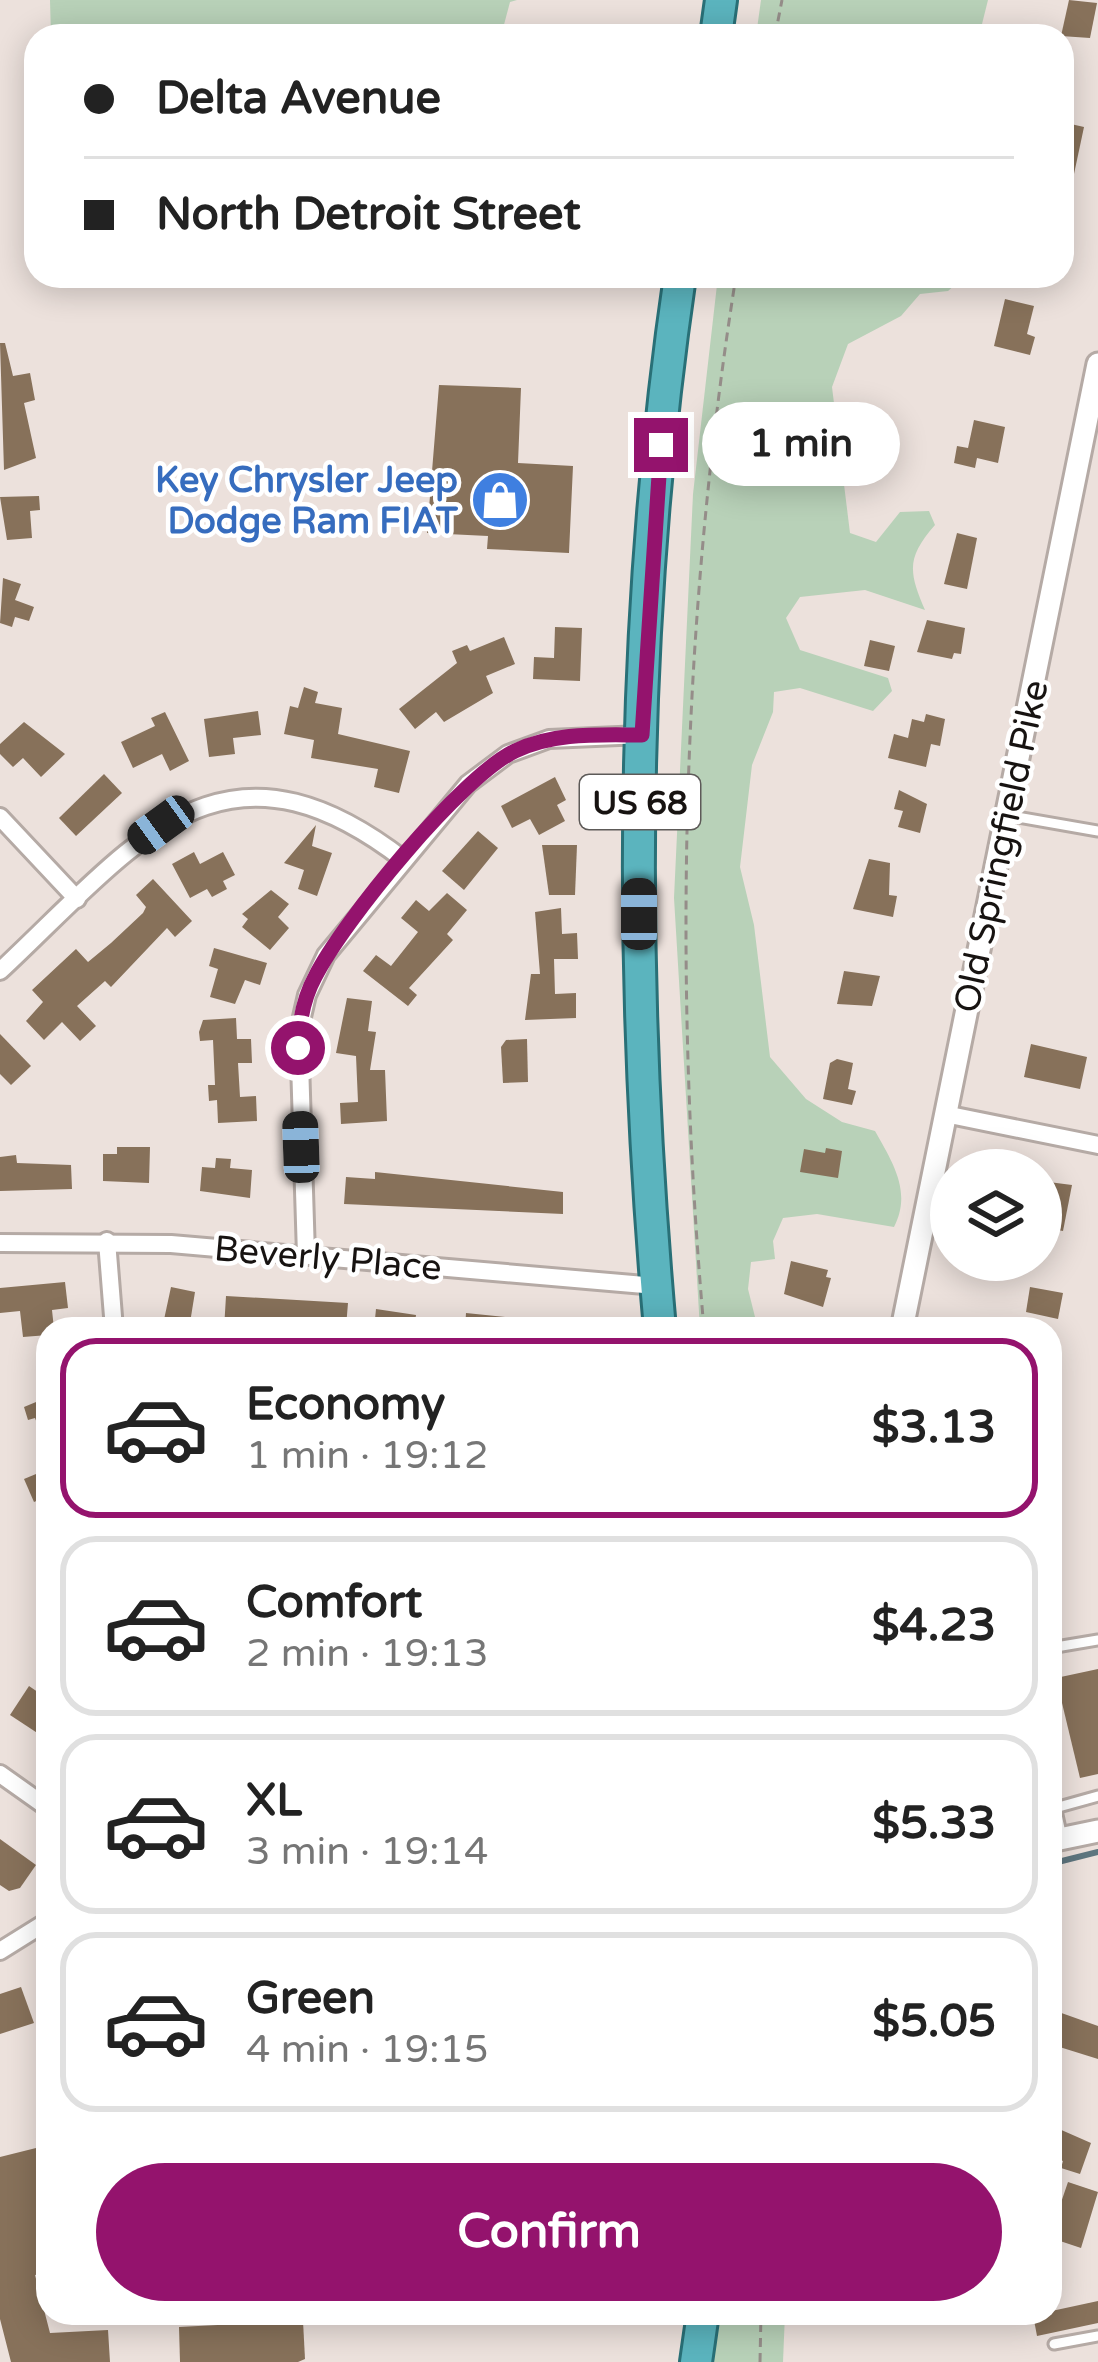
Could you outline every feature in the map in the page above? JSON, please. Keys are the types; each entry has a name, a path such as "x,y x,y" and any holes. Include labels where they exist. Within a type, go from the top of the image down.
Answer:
{"highway":[{"name":"US 68","path":"659,1317 639,1024 642,735 654,511 679,288"},
{"path":"696,2362 701,2325"}],"street":[{"name":"Old Springfield Pike","path":"904,1317 1097,369"},
{"path":"306,1255 298,1048 302,1010 326,956 468,784 508,754 563,736 642,735"},
{"path":"0,971 161,825 199,807 236,798 278,797 322,808 362,827 404,860"},
{"path":"0,817 77,899"},
{"path":"945,1114 1098,1145"},
{"path":"107,1241 113,1317"},
{"name":"Beverly Place","path":"0,1243 107,1241 656,1286"},
{"path":"0,1774 36,1800"},
{"path":"1062,1839 1098,1831"},
{"path":"0,1951 36,1928"}],"lane":[{"path":"1006,815 1098,831"},
{"path":"1062,1646 1098,1640"},
{"path":"1062,1806 1098,1796"},
{"path":"1054,2344 1098,2336"}],"path":[{"path":"703,1317 687,1035 692,737 713,418 734,288"},
{"path":"760,2325 760,2362"}],"green space":[{"path":"50,0 517,0 510,2 504,24 51,24"},
{"path":"761,0 988,0 982,24 758,24"},
{"path":"717,288 951,288 920,294 901,316 848,344 832,387 850,533 876,542 900,512 929,511 935,525 919,546 913,565 925,610 865,590 800,597 786,618 800,650 888,678 892,691 873,711 800,688 774,692 773,712 752,765 740,867 754,925 770,1057 806,1099 842,1122 875,1131 898,1178 899,1214 894,1227 817,1214 783,1218 773,1241 775,1259 751,1262 748,1289 755,1317 699,1317 674,898 693,494"},
{"path":"710,2325 785,2325 783,2362 702,2362"}],"building":[{"path":"1069,0 1097,3 1090,38 1074,37 1074,24 1064,24"},
{"path":"1074,125 1084,127 1074,174"},
{"path":"1005,299 1034,306 1027,334 1035,337 1030,355 994,346"},
{"path":"0,343 5,343 13,376 30,373 35,400 24,403 36,458 4,470"},
{"name":"Key Chrysler Jeep Dodge Ram FIAT","path":"439,385 521,388 518,463 573,466 569,553 487,549 488,536 427,533"},
{"path":"974,420 1005,427 998,463 977,458 975,468 954,463 957,446 968,448"},
{"path":"39,496 40,510 30,511 32,538 7,540 0,497"},
{"path":"957,533 977,538 967,589 944,584"},
{"path":"3,578 21,584 15,600 34,607 29,621 15,617 12,627 0,623"},
{"path":"927,620 965,628 961,654 954,653 952,659 917,652"},
{"path":"555,627 582,628 580,681 533,679 534,657 554,658"},
{"path":"504,637 515,664 486,676 493,693 444,722 436,712 415,729 399,709 457,663 452,651 467,645 470,651"},
{"path":"870,640 895,646 889,671 864,666"},
{"path":"304,687 318,692 315,703 342,708 338,734 410,751 399,793 374,787 378,769 311,758 314,740 284,734 290,706 298,708"},
{"path":"258,711 261,735 233,738 235,754 209,757 204,719"},
{"path":"165,712 189,761 170,771 162,754 133,768 121,742 155,726 151,718"},
{"path":"926,714 945,719 940,746 931,744 926,767 888,758 894,734 908,738 912,719 924,722"},
{"path":"24,722 65,754 41,777 23,758 13,767 0,754 0,744"},
{"path":"104,774 122,793 76,836 59,818"},
{"path":"555,777 566,800 557,805 565,821 539,835 530,819 512,828 501,806"},
{"path":"899,790 927,804 920,833 898,827 903,811 894,809"},
{"path":"316,825 312,846 332,853 317,896 298,889 304,870 284,863"},
{"path":"478,831 498,848 464,890 442,871"},
{"path":"542,845 577,845 575,895 549,895"},
{"path":"194,852 200,864 223,852 235,875 223,881 227,889 212,897 207,889 190,898 172,864"},
{"path":"869,859 890,863 889,895 897,896 893,917 853,909"},
{"path":"153,879 192,921 175,937 167,928 111,987 105,981 77,1006 96,1026 80,1041 62,1022 44,1040 26,1021 43,1002 32,990 76,949 88,962 111,943 143,913 146,907 136,895"},
{"path":"271,890 289,904 278,917 289,928 270,950 242,927 248,919 242,914"},
{"path":"447,893 467,910 447,934 453,940 409,988 417,995 408,1006 363,971 376,955 391,966 418,932 401,918 416,900 429,911"},
{"path":"561,908 562,934 577,933 578,959 554,959 555,994 576,993 576,1018 525,1020 531,974 540,974 535,912"},
{"path":"214,948 267,963 260,985 245,980 235,1004 210,997 218,969 209,966"},
{"path":"844,971 880,976 872,1006 837,1004"},
{"path":"347,998 372,1001 368,1031 376,1032 370,1070 385,1070 387,1121 341,1124 340,1103 358,1102 356,1056 336,1053"},
{"path":"236,1018 237,1039 251,1039 252,1063 238,1063 240,1097 256,1096 257,1121 218,1123 217,1100 209,1101 208,1085 215,1085 213,1040 200,1041 199,1032 203,1020"},
{"path":"0,1034 31,1066 11,1085 0,1074"},
{"path":"527,1039 528,1082 503,1083 501,1047 506,1040"},
{"path":"1031,1044 1087,1057 1080,1089 1024,1077"},
{"path":"837,1059 853,1063 848,1089 856,1091 852,1105 823,1099 830,1063"},
{"path":"117,1147 150,1147 149,1183 103,1181 103,1154 117,1154"},
{"path":"826,1148 842,1151 838,1178 800,1172 804,1149 825,1153"},
{"path":"16,1155 17,1163 71,1165 72,1189 0,1191 0,1157"},
{"path":"216,1158 231,1159 230,1168 252,1170 250,1198 200,1191 202,1167 215,1168"},
{"path":"375,1172 563,1192 563,1214 344,1204 346,1177 375,1179"},
{"path":"1062,1184 1072,1185 1062,1231"},
{"path":"791,1261 828,1270 826,1277 831,1278 823,1307 784,1294"},
{"path":"65,1282 68,1308 52,1310 53,1317 36,1317 36,1336 23,1337 20,1311 0,1313 0,1288"},
{"path":"171,1287 195,1292 191,1317 165,1317"},
{"path":"1030,1287 1063,1293 1058,1317 1026,1312"},
{"path":"226,1296 348,1303 347,1317 225,1317"},
{"path":"376,1309 416,1315 416,1317 375,1317"},
{"path":"36,1402 36,1421 28,1420 24,1407"},
{"path":"36,1474 36,1501 34,1502 24,1479"},
{"path":"1098,1669 1098,1774 1080,1778 1062,1703 1062,1677"},
{"path":"29,1686 36,1691 36,1732 10,1715"},
{"path":"0,1839 36,1865 20,1888 9,1891 0,1885"},
{"path":"21,1987 34,2023 0,2034 0,1994"},
{"path":"1062,2013 1098,2026 1098,2059 1062,2048"},
{"path":"1062,2130 1091,2143 1080,2174 1062,2168"},
{"path":"36,2148 36,2325 48,2325 50,2333 108,2330 110,2362 11,2362 0,2319 0,2157"},
{"path":"1068,2182 1098,2192 1081,2248 1062,2242 1062,2200"},
{"path":"1098,2301 1098,2323 1037,2336 1035,2325 1062,2325 1062,2309"},
{"path":"303,2325 305,2359 180,2362 179,2327"}],"waterway":[{"path":"1062,1861 1098,1852"}],"place":[{"name":"Key Chrysler Jeep Dodge Ram FIAT","path":"500,500"}],"route":[{"path":"298,1048 302,1010 326,956 468,784 508,754 549,739 642,735 661,445"}]}
